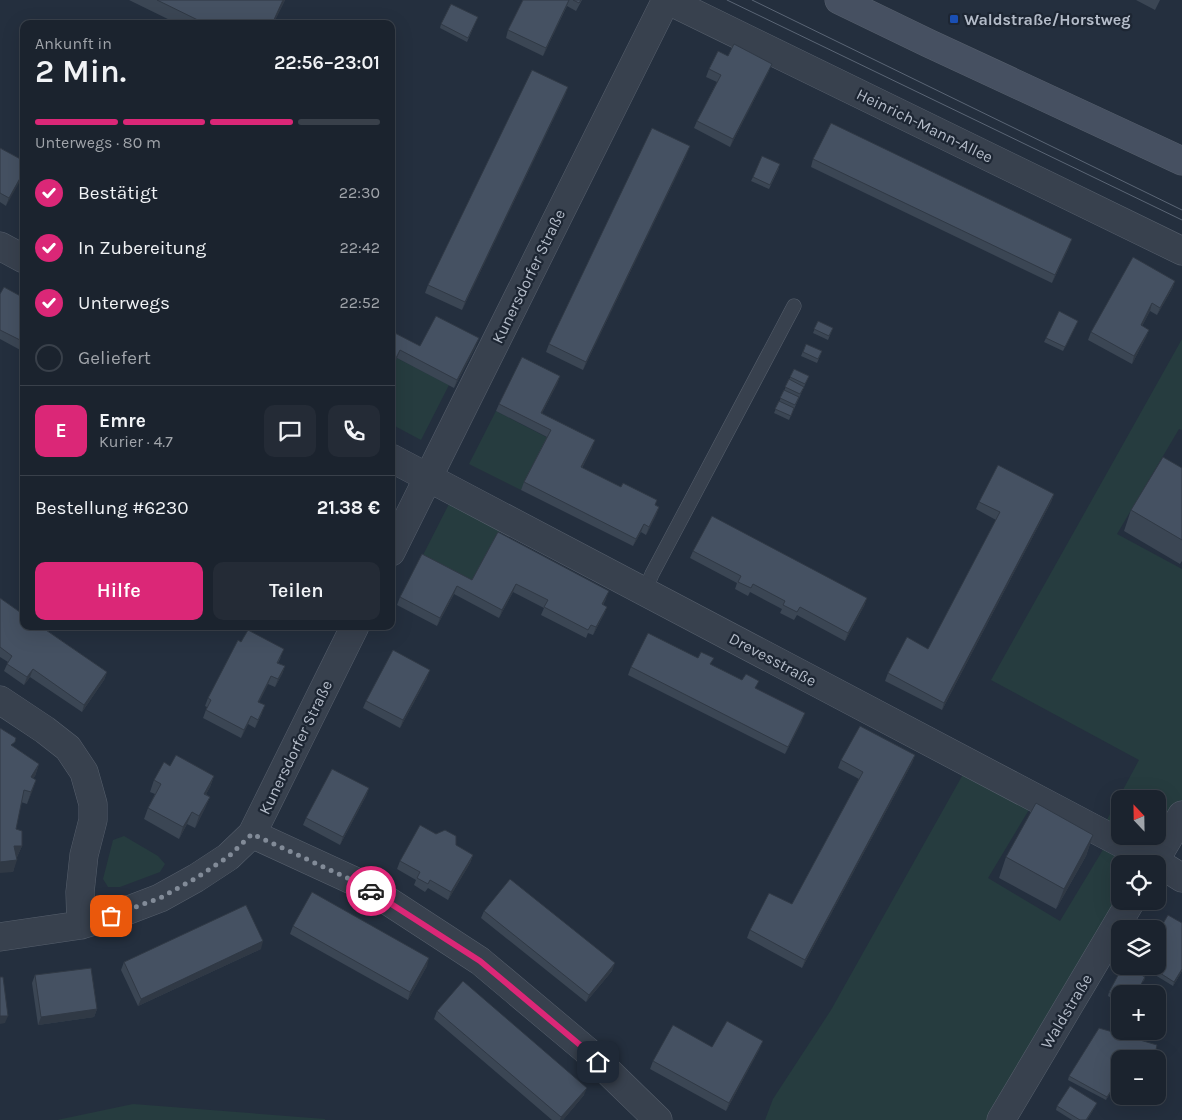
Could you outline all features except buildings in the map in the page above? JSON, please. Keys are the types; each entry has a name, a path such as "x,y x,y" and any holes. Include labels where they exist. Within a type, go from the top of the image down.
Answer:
{"main road":[{"path":"839,0 1182,161"}],"street":[{"name":"Heinrich-Mann-Allee","path":"666,0 1182,251"},
{"name":"Kunersdorfer Straße","path":"395,544 666,0"},
{"path":"0,246 20,257"},
{"name":"Drevesstraße","path":"395,460 1141,855"},
{"name":"Kunersdorfer Straße","path":"0,937 81,926 126,911 160,898 228,857 252,834 353,630"},
{"path":"0,700 68,748 84,772 93,804 93,820 84,855 80,892 81,926"},
{"path":"1158,855 1182,815"},
{"path":"252,834 365,886 480,961 586,1050 658,1120"},
{"name":"Drevesstraße","path":"1166,869 1182,878"},
{"name":"Waldstraße","path":"1001,1120 1126,910"}],"lane":[{"path":"645,591 652,574 794,306"}],"green space":[{"path":"1182,339 1182,430 1179,429 1117,534 1182,569 1182,810 1166,838 1166,790 1123,790 1139,760 991,680"},
{"path":"397,358 449,385 421,440 395,426 395,362"},
{"path":"496,411 548,438 521,490 469,464"},
{"path":"451,500 502,527 470,588 420,561"},
{"path":"966,769 1033,803 988,878 1060,921 1107,843 1130,855 1111,855 1111,910 1115,910 994,1120 765,1120 773,1099 831,1010"},
{"path":"1111,812 1111,834 1102,829"},
{"path":"124,836 158,856 165,864 160,872 120,887 108,887 103,879 113,840"},
{"path":"1132,845 1162,845 1156,855 1151,855"},
{"path":"133,1104 325,1119 325,1120 57,1120"}],"tram line":[{"path":"727,0 1182,220"},
{"path":"752,0 1182,210"}],"way so far":[{"path":"111,916 160,898 196,878 228,857 252,834 365,886 371,891"}],"place":[{"name":"Waldstraße/Horstweg","path":"954,19"}],"route":[{"path":"371,891 480,961 598,1062"}]}
